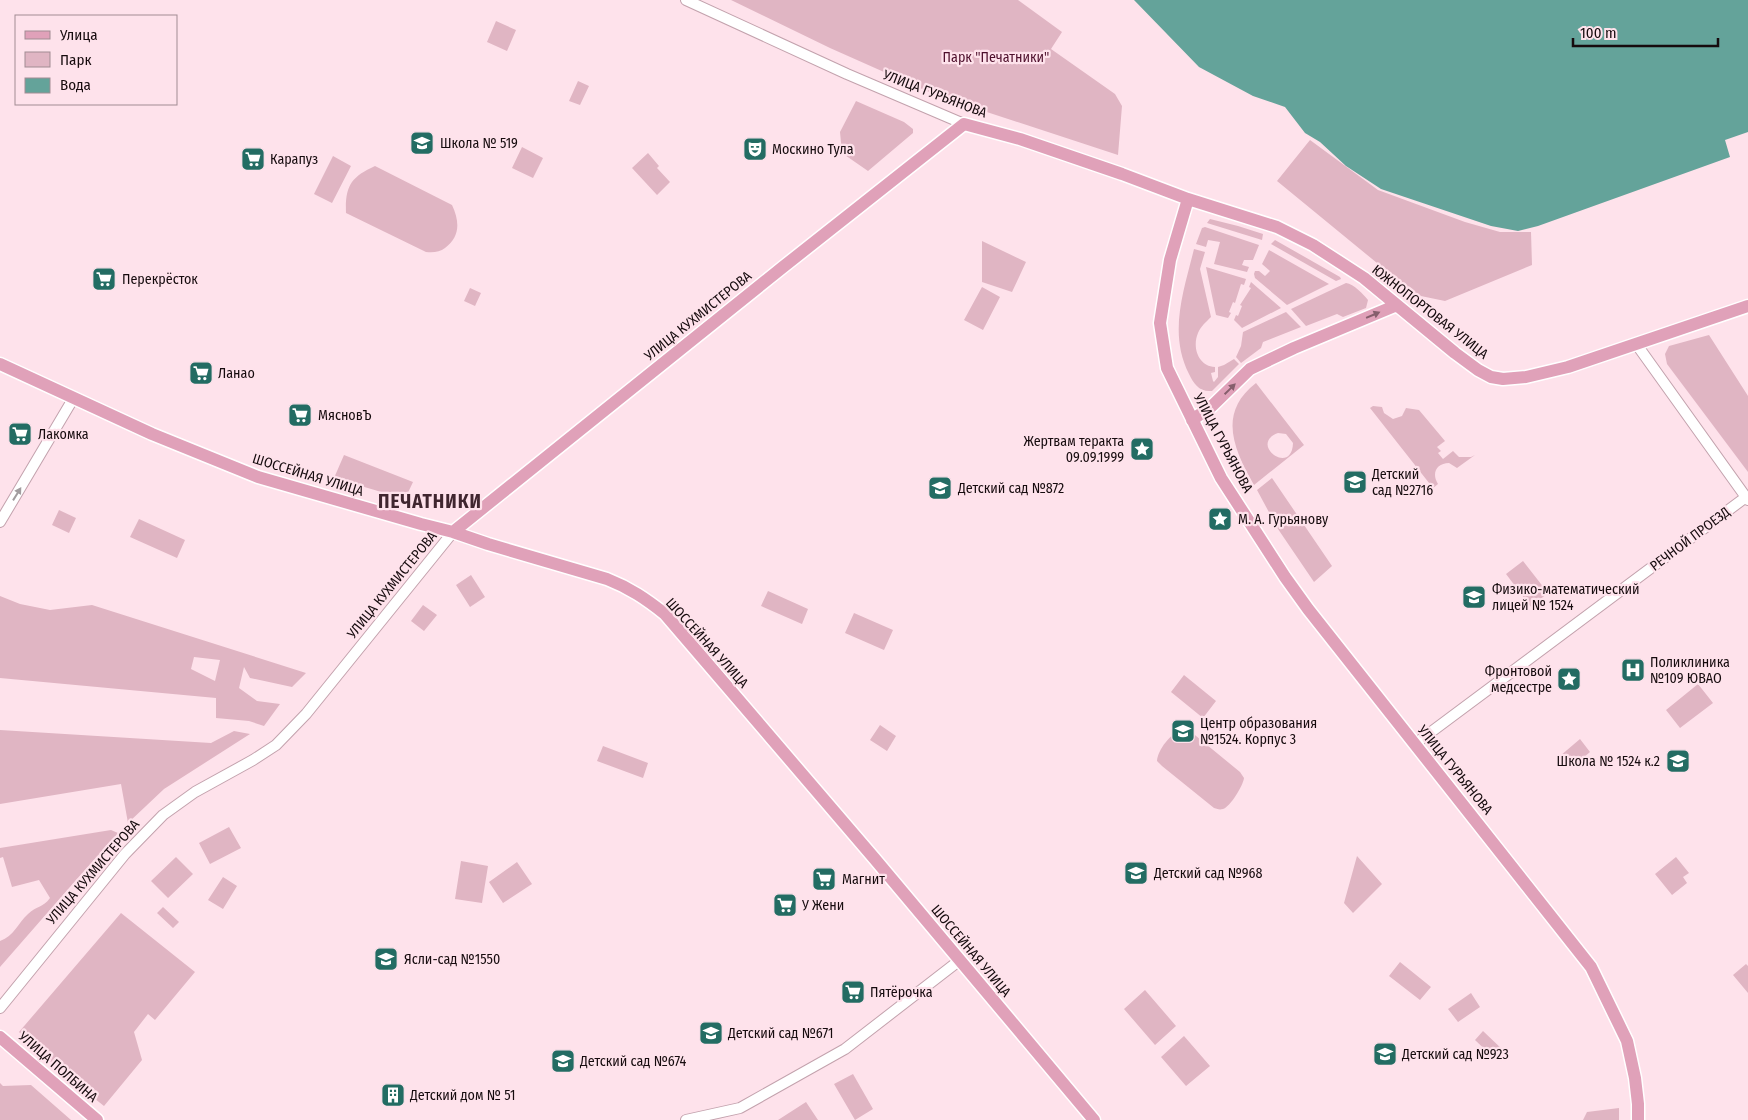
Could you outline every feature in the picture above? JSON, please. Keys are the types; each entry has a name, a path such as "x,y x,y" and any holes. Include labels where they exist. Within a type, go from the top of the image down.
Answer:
{"main road":[{"name":"УЛИЦА ГУРЬЯНОВА","path":"964,124 1027,142 1122,174 1188,199 1170,260 1160,323 1167,368 1192,420 1221,478 1284,577 1591,967 1627,1040 1635,1078 1638,1120"},
{"name":"УЛИЦА КУХМИСТЕРОВА","path":"453,532 846,216 964,124"},
{"name":"ЮЖНОПОРТОВАЯ УЛИЦА","path":"1188,199 1277,228 1313,245 1364,278 1454,353 1491,377 1526,378 1568,367 1748,306"},
{"path":"1192,420 1212,406 1250,369 1294,348 1397,305"},
{"name":"ШОССЕЙНАЯ УЛИЦА","path":"0,364 152,434 258,477 453,532 626,586 644,597 665,614 1094,1120"},
{"name":"УЛИЦА ПОЛБИНА","path":"0,1037 96,1120"}],"street":[{"name":"УЛИЦА ГУРЬЯНОВА","path":"686,0 847,74 964,124"},
{"path":"1637,344 1747,499"},
{"path":"0,522 73,399"},
{"name":"РЕЧНОЙ ПРОЕЗД","path":"1415,744 1747,499"},
{"name":"УЛИЦА КУХМИСТЕРОВА","path":"0,1008 125,854 164,815 196,792 253,760 276,744 306,714 453,532"},
{"path":"686,1120 740,1108 846,1049 960,960"}],"green space":[{"name":"Парк \"Печатники\"","path":"731,0 1018,0 1062,32 1051,49 1115,94 1122,106 1118,155 938,96 830,48"},
{"path":"496,21 516,30 507,51 487,42"},
{"path":"578,81 589,86 580,105 569,101"},
{"path":"856,101 904,122 913,129 913,133 868,171 842,153 840,132"},
{"path":"1310,140 1378,190 1465,222 1500,232 1531,232 1532,265 1445,301 1416,295 1277,181"},
{"path":"522,147 543,158 533,178 512,168"},
{"path":"648,153 659,166 657,168 670,182 657,195 632,168"},
{"path":"333,156 351,166 332,203 314,194"},
{"path":"375,166 452,205 457,229 454,239 450,244 439,251 426,252 346,213 348,189 351,183 360,174"},
{"path":"1210,219 1263,234 1262,240 1207,223"},
{"path":"1205,227 1259,245 1253,260 1244,260 1242,265 1249,267 1247,272 1214,264 1220,242 1208,240 1206,247 1196,244 1202,228"},
{"path":"1275,240 1341,279 1336,281 1271,244"},
{"path":"982,241 1026,262 1012,292 982,282"},
{"path":"1194,249 1205,252 1200,269 1211,317 1198,333 1196,350 1204,363 1215,367 1215,372 1211,373 1214,382 1218,377 1218,367 1234,359 1239,364 1212,391 1200,389 1193,381 1183,359 1180,343 1179,327 1182,296"},
{"path":"1269,250 1329,284 1287,305 1255,278 1255,271 1259,271 1265,276 1270,271 1262,264"},
{"path":"1206,267 1246,279 1244,285 1241,284 1228,318 1216,315"},
{"path":"1251,282 1281,308 1242,328 1234,320 1242,306 1240,305 1251,288 1249,287"},
{"path":"1346,283 1355,287 1368,300 1366,308 1343,317 1337,314 1306,326 1291,309"},
{"path":"982,287 1000,297 983,330 964,320"},
{"path":"470,288 481,293 475,306 464,301"},
{"path":"1286,312 1301,327 1263,342 1261,348 1241,363 1236,357 1241,346 1243,332"},
{"path":"1709,335 1748,396 1748,472 1667,364 1665,354 1669,346"},
{"path":"1256,383 1304,445 1254,485 1240,459 1233,432 1233,419 1236,407 1244,395","holes":["1278,433 1286,434 1293,443 1291,453 1286,457 1280,458 1269,450 1268,444 1270,438"]},
{"path":"1373,406 1382,407 1384,413 1393,419 1402,416 1406,408 1419,410 1445,441 1437,447 1441,451 1438,453 1443,459 1453,451 1459,457 1475,455 1457,468 1449,463 1438,467 1435,476 1438,484 1433,488 1370,408"},
{"path":"344,455 413,482 405,499 334,478"},
{"path":"1272,478 1332,566 1314,582 1278,529 1257,490"},
{"path":"59,510 76,518 69,533 52,525"},
{"path":"139,519 185,540 177,558 130,537"},
{"path":"1523,561 1548,593 1531,607 1506,574"},
{"path":"471,575 485,597 470,607 456,585"},
{"path":"768,591 808,609 802,624 761,606"},
{"path":"0,596 20,604 50,610 92,605 306,673 292,687 250,678 244,667 239,688 257,701 280,704 264,726 249,721 216,718 216,698 0,678","holes":["194,657 220,660 215,681 191,669"]},
{"path":"423,605 437,615 424,631 411,621"},
{"path":"854,613 893,630 884,650 845,633"},
{"path":"1184,675 1216,701 1203,718 1171,692"},
{"path":"1698,684 1713,703 1680,728 1666,710"},
{"path":"880,725 896,736 887,751 870,740"},
{"path":"1181,729 1190,731 1240,772 1244,778 1236,796 1223,809 1214,808 1157,761 1166,742"},
{"path":"0,730 211,743 234,731 250,734 164,789 128,823 121,784 0,804"},
{"path":"1580,739 1590,752 1571,768 1560,756"},
{"path":"603,746 648,763 643,778 597,761"},
{"path":"229,827 241,848 210,864 199,843"},
{"path":"111,830 118,833 0,967 0,941 12,933 31,911 45,904 50,898 39,880 12,887 3,857 0,858 0,848"},
{"path":"1357,856 1382,884 1353,913 1344,903"},
{"path":"176,857 193,874 168,898 151,881"},
{"path":"1676,857 1689,873 1683,877 1687,883 1672,895 1655,874"},
{"path":"461,861 488,866 482,903 455,899"},
{"path":"517,862 532,884 503,903 489,882"},
{"path":"223,877 237,886 223,909 208,900"},
{"path":"163,907 179,922 173,928 157,913"},
{"path":"121,913 195,972 155,1020 148,1014 134,1032 142,1060 104,1106 60,1071 19,1032"},
{"path":"1400,962 1431,987 1420,1000 1389,976"},
{"path":"1746,964 1748,966 1748,993 1733,975"},
{"path":"1145,990 1176,1026 1155,1045 1124,1009"},
{"path":"1471,993 1480,1007 1458,1022 1448,1009"},
{"path":"1483,1031 1504,1051 1496,1060 1475,1040"},
{"path":"1184,1036 1210,1066 1186,1086 1161,1057"},
{"path":"853,1074 873,1109 855,1120 834,1084"},
{"path":"0,1083 3,1086 31,1085 71,1120 0,1120"},
{"path":"806,1102 818,1120 778,1120"},
{"path":"1619,1108 1619,1120 1583,1120 1587,1112"}],"water":[{"path":"1134,0 1748,0 1748,132 1725,140 1730,157 1538,226 1518,231 1491,226 1381,189 1346,166 1320,142 1305,133 1285,107 1253,96 1199,67"}],"place":[{"name":"Школа № 519","path":"422,143"},
{"name":"Москино Тула","path":"755,149"},
{"name":"Карапуз","path":"253,159"},
{"name":"Перекрёсток","path":"104,279"},
{"name":"Ланао","path":"201,373"},
{"name":"МясновЪ","path":"300,415"},
{"name":"Лакомка","path":"20,434"},
{"name":"Жертвам теракта 09.09.1999","path":"1142,449"},
{"name":"Детский сад №2716","path":"1355,482"},
{"name":"Детский сад №872","path":"940,488"},
{"name":"М. А. Гурьянову","path":"1220,519"},
{"name":"Физико-математический лицей № 1524","path":"1474,597"},
{"name":"Поликлиника №109 ЮВАО","path":"1633,670"},
{"name":"Фронтовой медсестре","path":"1569,679"},
{"name":"Центр образования №1524. Корпус 3","path":"1183,731"},
{"name":"Школа № 1524 к.2","path":"1678,761"},
{"name":"Детский сад №968","path":"1136,873"},
{"name":"Магнит","path":"824,879"},
{"name":"У Жени","path":"785,905"},
{"name":"Ясли-сад №1550","path":"386,959"},
{"name":"Пятёрочка","path":"853,992"},
{"name":"Детский сад №671","path":"711,1033"},
{"name":"Детский сад №923","path":"1385,1054"},
{"name":"Детский сад №674","path":"563,1061"},
{"name":"Детский дом № 51","path":"393,1095"}],"district":[{"name":"ПЕЧАТНИКИ","path":"430,501"}]}
